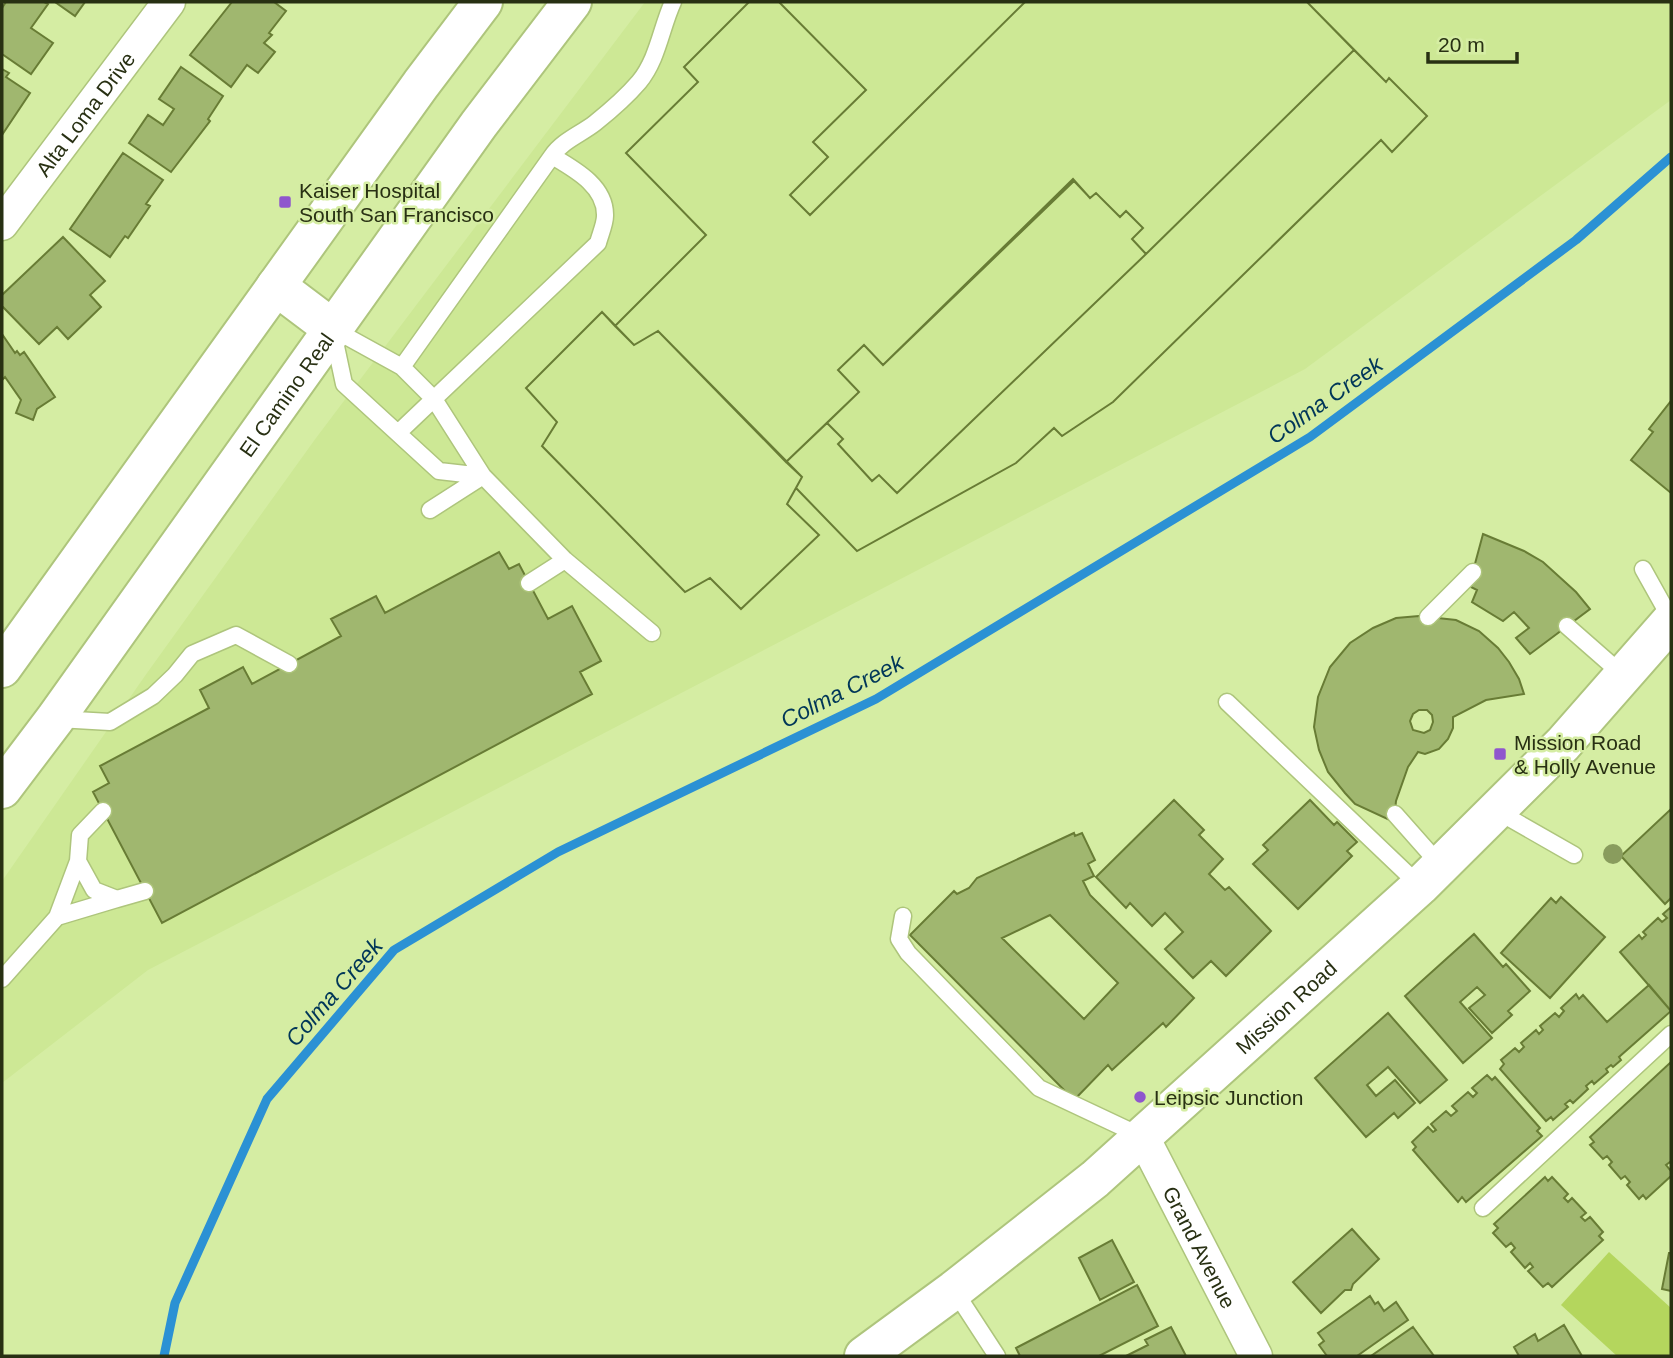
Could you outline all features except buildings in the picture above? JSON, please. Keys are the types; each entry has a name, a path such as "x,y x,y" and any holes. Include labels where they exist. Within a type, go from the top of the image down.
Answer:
{"main road":[{"path":"2,668 421,83 484,2"},
{"name":"El Camino Real","path":"2,789 55,719 479,124 572,2"},
{"path":"276,286 332,329"},
{"name":"Mission Road","path":"864,1356 1040,1223 1143,1138 1430,876 1497,811 1624,676 1671,620"}],"street":[{"name":"Alta Loma Drive","path":"2,224 169,2"},
{"name":"Grand Avenue","path":"1143,1138 1256,1356"}],"lane":[{"path":"402,367 556,149 595,123 639,82 654,57 673,2"},
{"path":"398,433 598,243 606,215 598,190 581,173 552,156"},
{"path":"332,329 402,367 435,399 483,476 565,560 652,633"},
{"path":"332,329 344,384 439,471 483,476"},
{"path":"430,510 483,476"},
{"path":"530,583 565,560"},
{"path":"1643,569 1671,620"},
{"path":"1428,617 1473,572"},
{"path":"1567,626 1624,676"},
{"path":"55,719 110,722 153,696 192,654 236,635 289,664"},
{"path":"1227,702 1430,876"},
{"path":"2,979 57,917 78,861 80,835 103,811"},
{"path":"1497,811 1574,855"},
{"path":"1395,814 1430,876"},
{"path":"78,861 94,890 117,899"},
{"path":"57,917 145,891"},
{"path":"903,916 900,939 908,953 1039,1088 1143,1138"},
{"path":"1483,1208 1671,1034"},
{"path":"954,1290 997,1356"}],"shaded area":[{"path":"645,2 1671,2 1671,100 1305,369 148,970 2,1083 2,881 316,438"},
{"path":"1609,1252 1671,1308 1671,1356 1617,1356 1561,1305"}],"waterway":[{"name":"Colma Creek","path":"164,1356 175,1303 267,1099 394,950 558,852 876,699 1310,437 1576,240 1671,157"}],"place":[{"name":"Kaiser Hospital South San Francisco","path":"285,202"},
{"name":"Mission Road & Holly Avenue","path":"1500,754"},
{"name":"Leipsic Junction","path":"1140,1097"}]}
